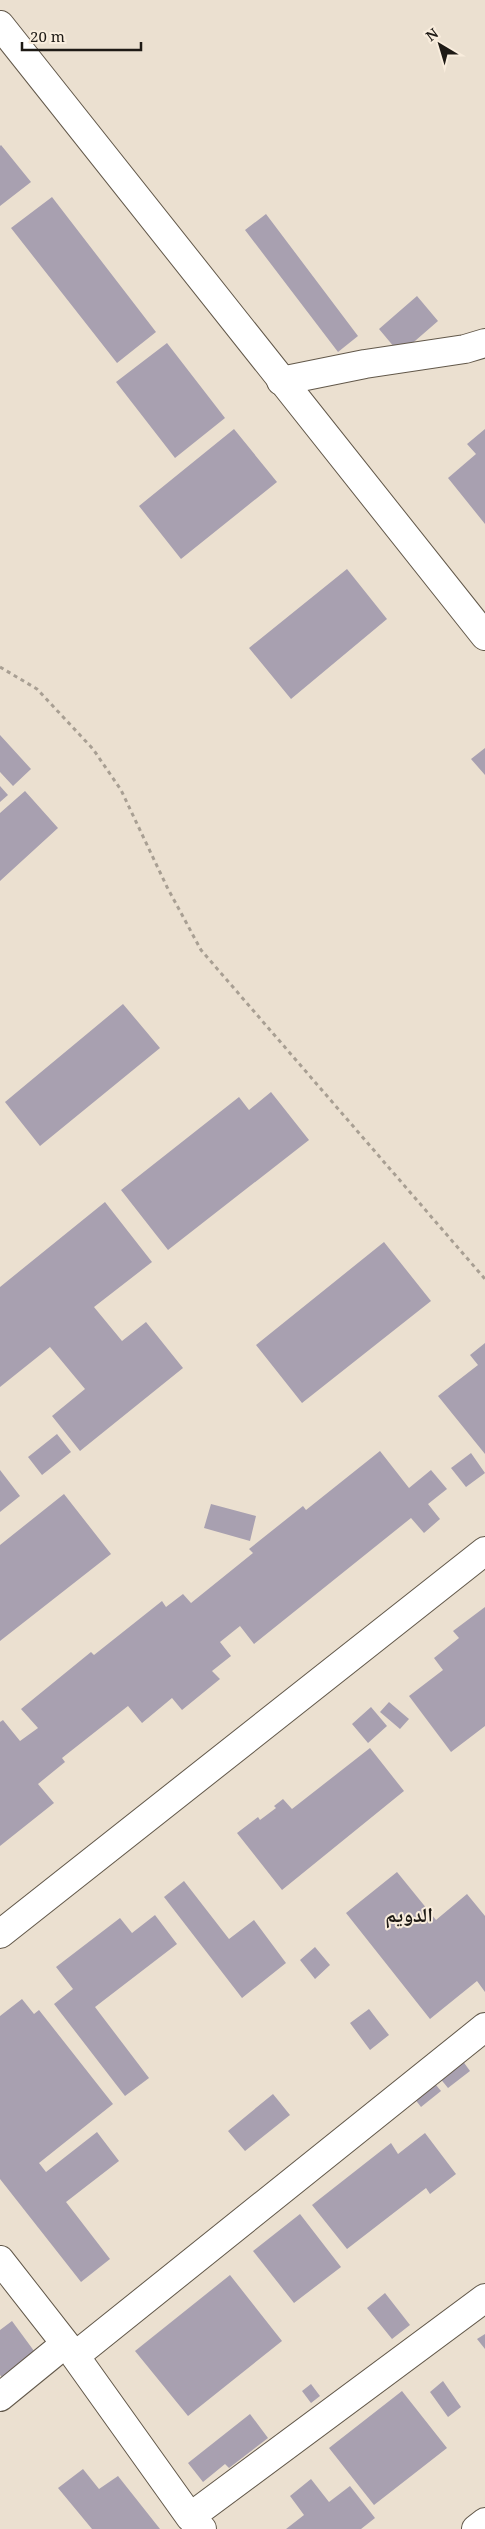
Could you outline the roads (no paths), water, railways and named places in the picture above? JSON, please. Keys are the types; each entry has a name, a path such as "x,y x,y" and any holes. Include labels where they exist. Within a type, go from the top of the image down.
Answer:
{"street":[{"path":"0,25 485,636"},
{"path":"281,381 365,364 437,354 485,343"},
{"path":"0,1934 485,1551"},
{"path":"0,2397 70,2350 485,2027"},
{"path":"0,2260 70,2350 196,2523 485,2298"},
{"path":"476,2529 485,2522"}],"district":[{"name":"الدويم","path":"409,1915"}]}
